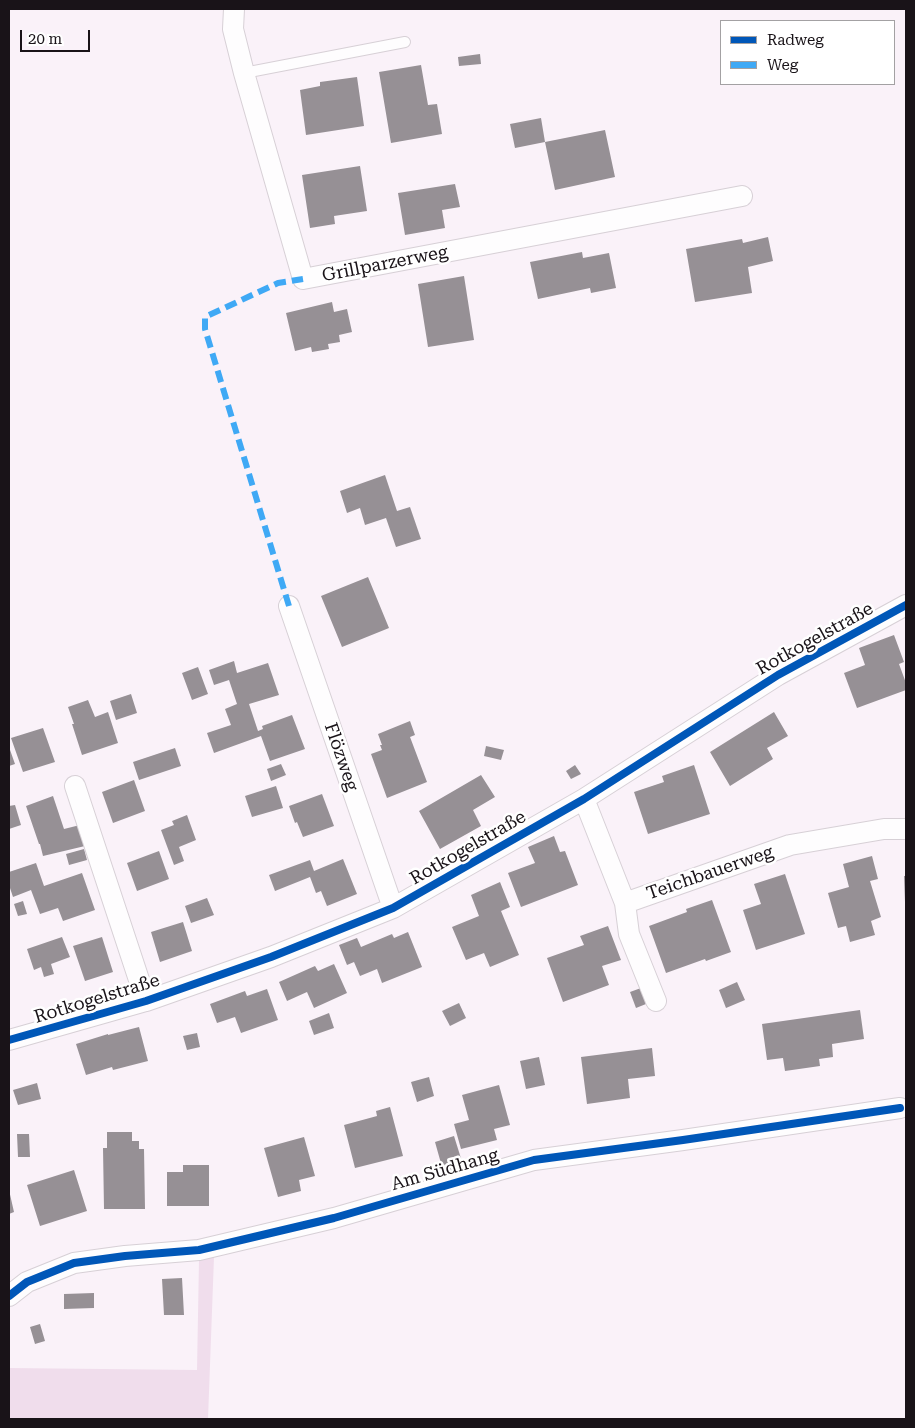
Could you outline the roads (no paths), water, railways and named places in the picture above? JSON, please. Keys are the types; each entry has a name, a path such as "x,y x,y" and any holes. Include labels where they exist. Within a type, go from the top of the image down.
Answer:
{"street":[{"name":"Grillparzerweg","path":"234,9 233,29 303,279 742,196"},
{"name":"Rotkogelstraße","path":"9,1040 146,1001 271,957 392,908 584,799 778,675 906,605"},
{"name":"Flözweg","path":"289,606 392,908"},
{"path":"75,786 146,1001"},
{"name":"Teichbauerweg","path":"584,799 625,903 790,845 884,829 906,829"},
{"path":"625,903 629,934 656,1001"},
{"name":"Am Südhang","path":"9,1296 27,1282 74,1263 126,1256 199,1250 334,1218 534,1160 693,1139 900,1108"}],"lane":[{"path":"244,72 405,42"}]}
